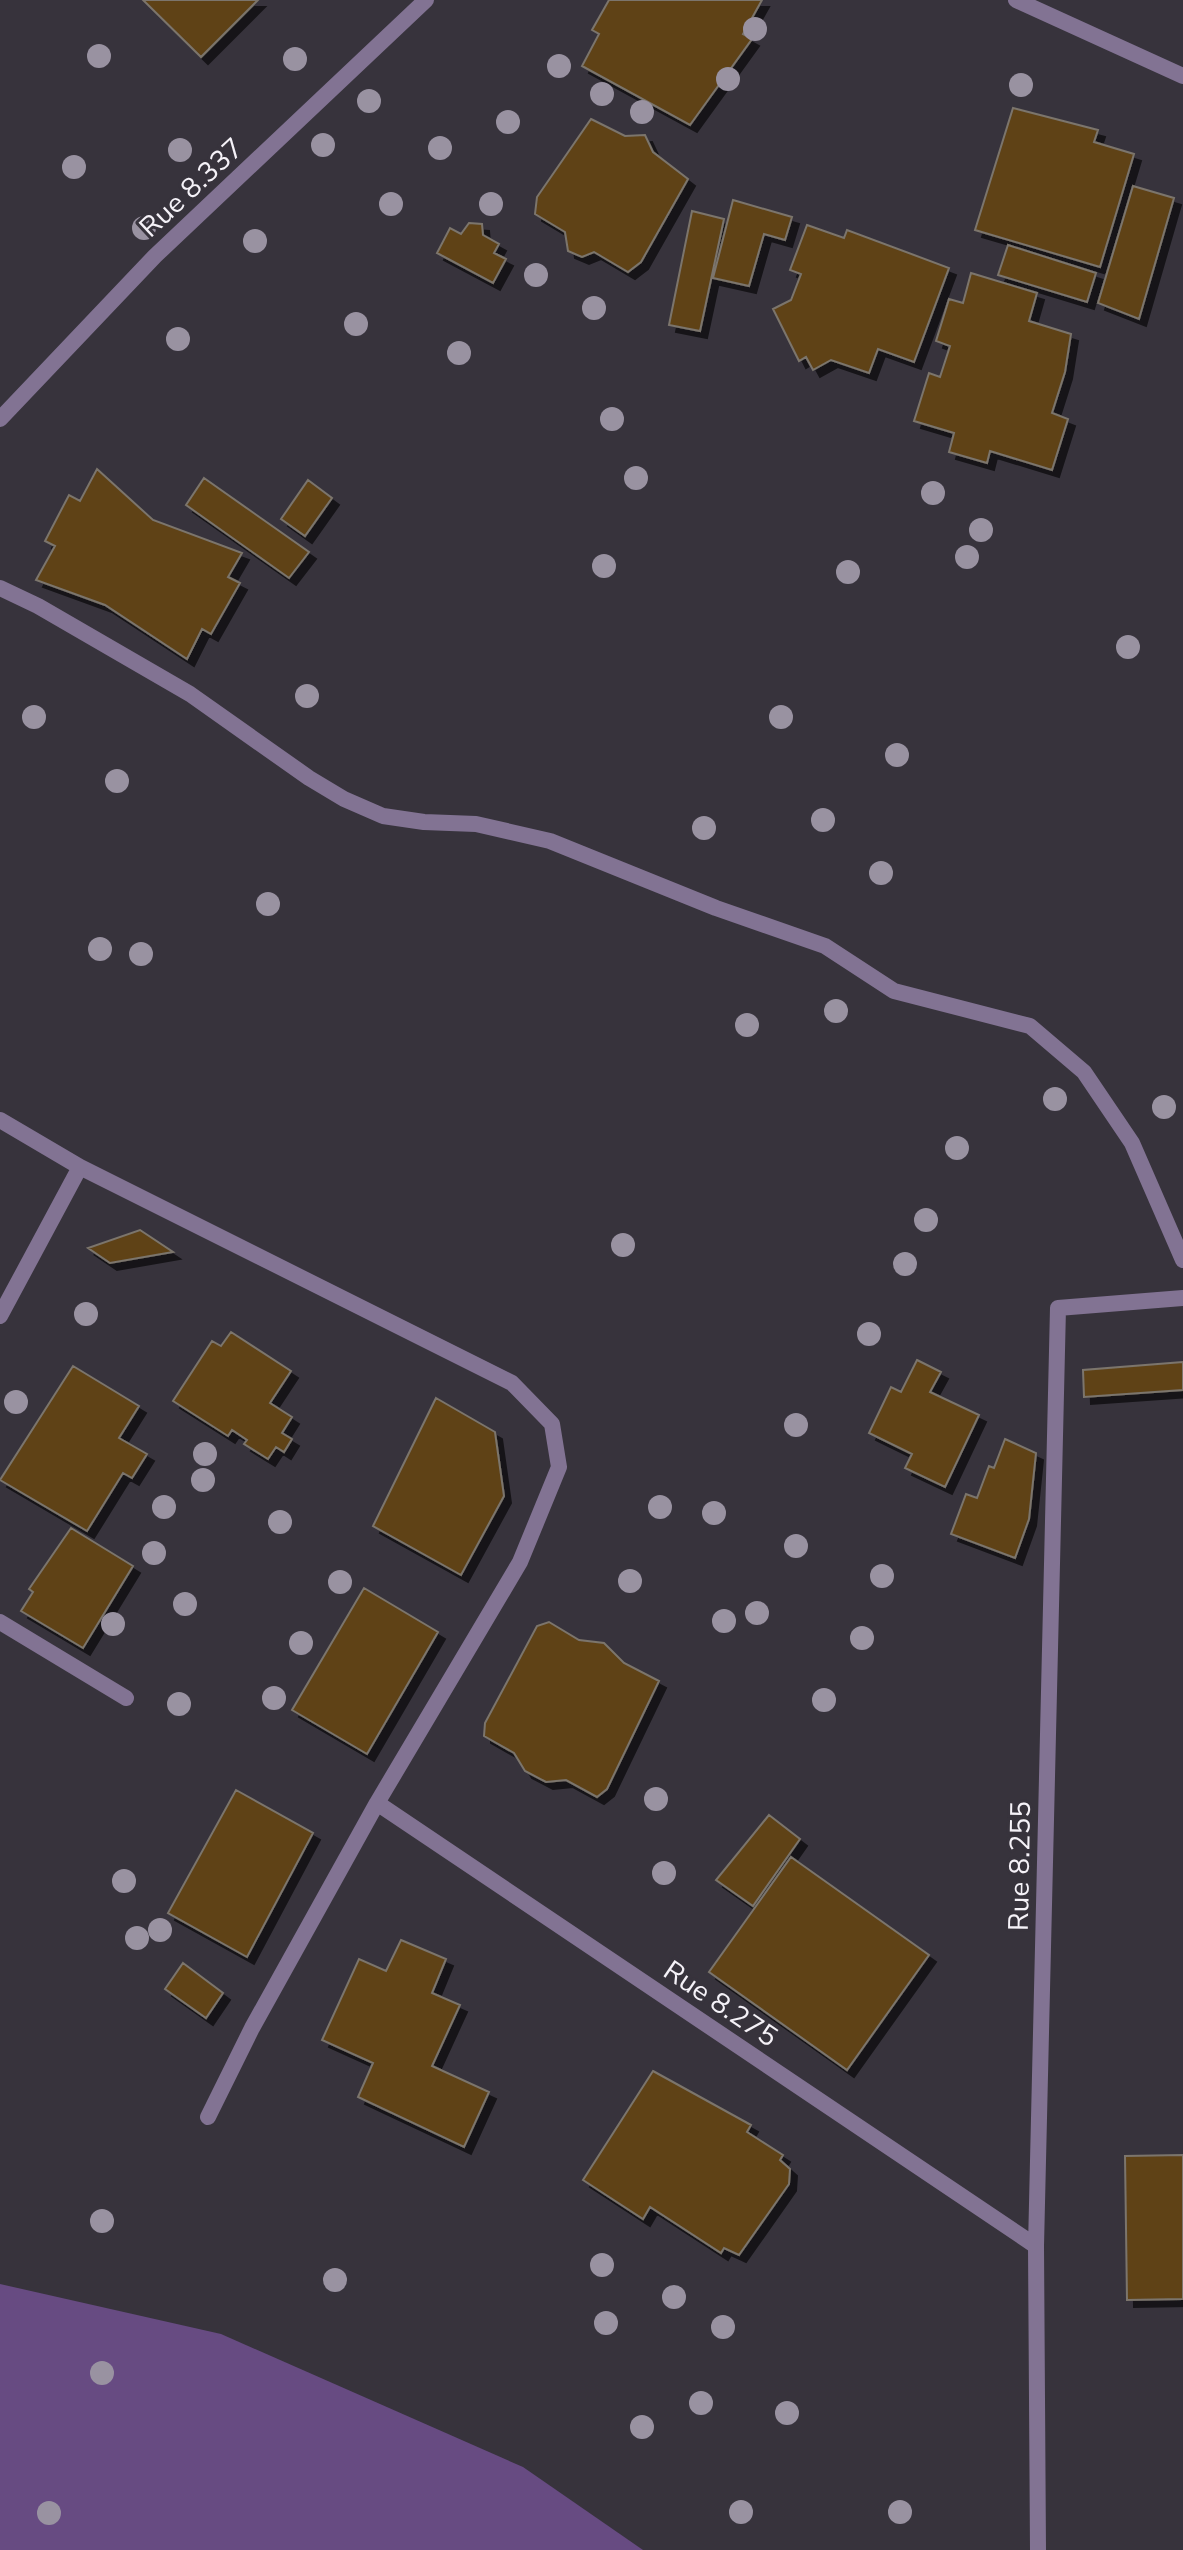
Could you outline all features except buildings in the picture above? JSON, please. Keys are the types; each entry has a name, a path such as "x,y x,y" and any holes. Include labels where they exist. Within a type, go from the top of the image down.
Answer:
{"street":[{"path":"1016,0 1183,76"},
{"name":"Rue 8.337","path":"0,419 155,256 419,2"},
{"path":"0,588 38,606 190,694 309,778 344,799 383,816 424,822 476,824 550,841 716,908 825,946 894,991 1030,1026 1084,1072 1132,1143 1183,1260"},
{"path":"0,1120 80,1167 512,1383 552,1424 559,1467 520,1562 377,1803 252,2028 208,2117"},
{"path":"0,1316 80,1167"},
{"name":"Rue 8.255","path":"1038,2550 1036,2246 1058,1308 1183,1298"},
{"path":"0,1622 126,1698"},
{"name":"Rue 8.275","path":"377,1803 1036,2246"}],"shaded area":[{"path":"0,2284 221,2334 523,2467 643,2550 0,2550"}]}
